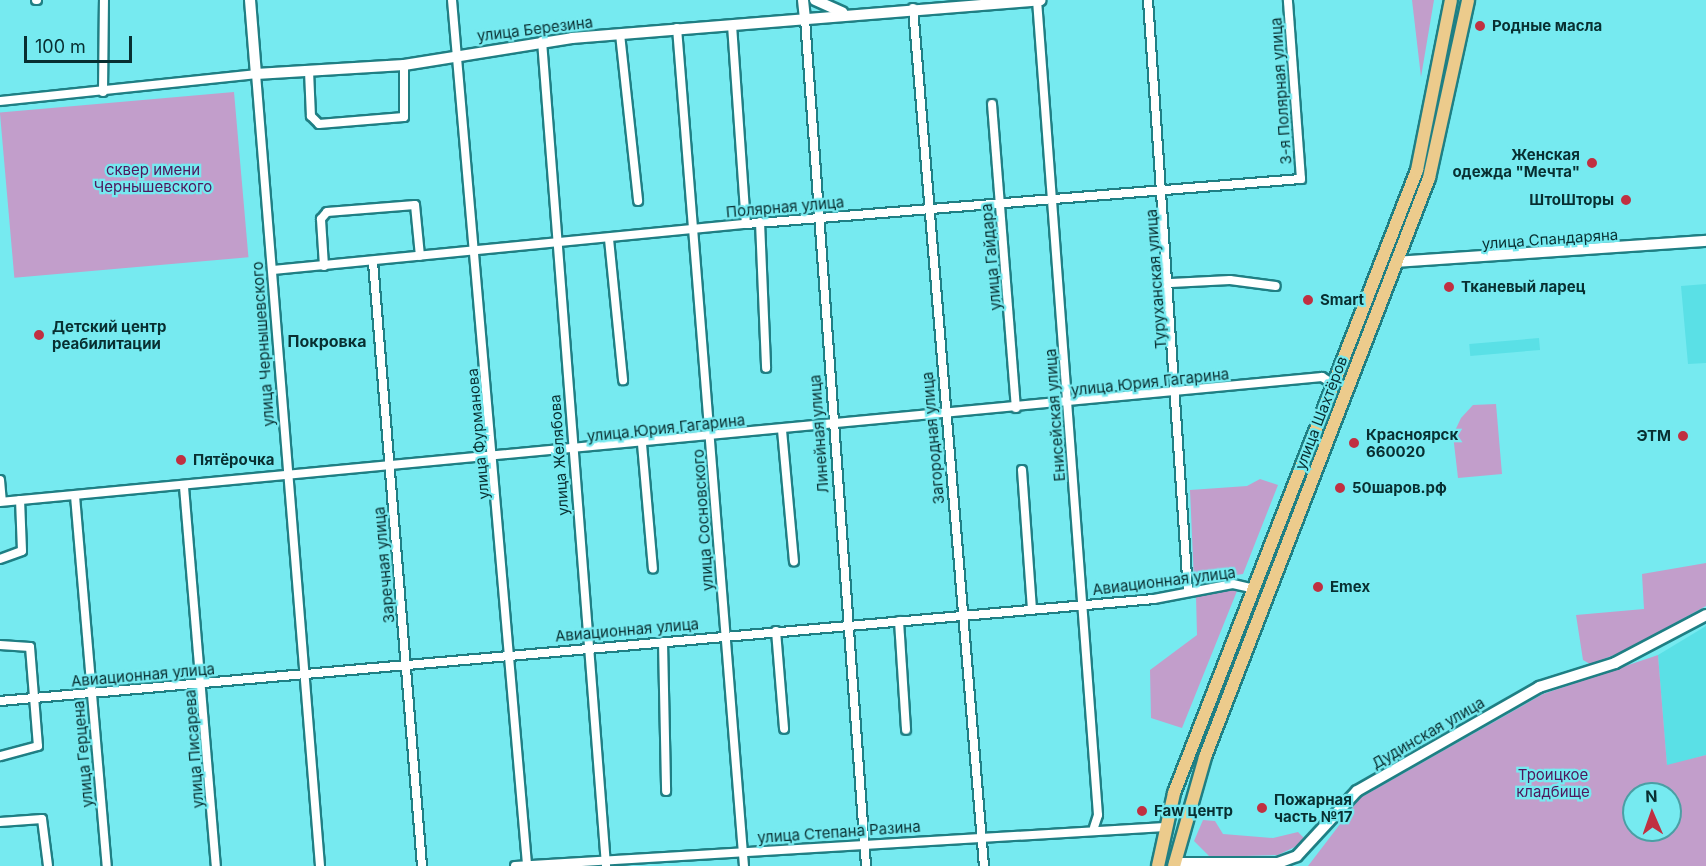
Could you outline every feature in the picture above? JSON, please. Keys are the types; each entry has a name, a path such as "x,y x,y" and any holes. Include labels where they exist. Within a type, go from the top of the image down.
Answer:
{"main road":[{"name":"улица Шахтёров","path":"1158,866 1165,827 1254,589 1417,170 1451,0"},
{"name":"улица Шахтёров","path":"1174,864 1182,831 1245,650 1429,178 1468,0"}],"street":[{"path":"103,92 104,0"},
{"name":"улица Чернышевского","path":"250,0 320,866"},
{"name":"улица Фурманова","path":"453,0 527,865"},
{"name":"Линейная улица","path":"803,0 820,218 846,626 866,866"},
{"path":"815,0 848,13"},
{"name":"улица Березина","path":"0,101 103,92 256,74 404,66 542,41 805,19 848,13 1038,0"},
{"name":"Енисейская улица","path":"1038,0 1098,815 1094,827"},
{"name":"Туруханская улица","path":"1148,0 1171,283 1188,592"},
{"name":"3-я Полярная улица","path":"1288,0 1301,179"},
{"name":"Загородная улица","path":"913,8 927,210 984,866"},
{"path":"732,25 746,224"},
{"name":"улица Сосновского","path":"676,28 744,866"},
{"path":"620,34 638,201"},
{"name":"улица Желябова","path":"542,41 605,863"},
{"path":"309,71 311,116 319,124 404,117 404,66"},
{"name":"улица Гайдара","path":"992,104 1016,408"},
{"name":"Полярная улица","path":"273,270 374,262 476,249 609,239 760,222 927,210 1164,188 1301,179"},
{"path":"324,266 321,219 327,212 415,205 420,256"},
{"path":"760,222 766,368"},
{"path":"609,239 623,380"},
{"name":"улица Спандаряна","path":"1396,262 1706,241"},
{"name":"Заречная улица","path":"374,262 422,866"},
{"path":"1171,283 1230,280 1276,286"},
{"name":"улица Юрия Гагарина","path":"1,502 573,452 1322,377 1333,384"},
{"path":"782,430 794,561"},
{"path":"642,444 653,569"},
{"path":"1022,470 1032,608"},
{"path":"0,480 1,502"},
{"name":"улица Писарева","path":"184,487 216,866"},
{"name":"улица Герцена","path":"75,496 90,693 107,866"},
{"path":"0,559 22,551 20,500"},
{"name":"Авиационная улица","path":"0,701 508,654 1082,605 1233,584 1254,589"},
{"name":"Дудинская улица","path":"1174,864 1278,863 1297,856 1357,791 1539,687 1615,663 1706,615"},
{"path":"899,621 906,730"},
{"path":"776,632 784,729"},
{"path":"663,642 666,791"},
{"path":"0,645 30,646 38,749 0,756"},
{"path":"0,822 42,819 48,866"},
{"name":"улица Степана Разина","path":"515,866 605,863 1094,827 1165,827"}],"shaded area":[{"path":"1706,284 1706,363 1688,364 1681,286"},
{"path":"1539,338 1540,350 1470,356 1469,344"},
{"path":"1706,626 1706,755 1667,766 1658,655"}],"green space":[{"path":"1412,0 1434,0 1421,77"},
{"name":"сквер имени Чернышевского","path":"234,92 248,257 14,278 0,112"},
{"path":"1496,404 1502,474 1458,478 1453,435 1461,418 1473,405"},
{"path":"1260,479 1278,485 1243,574 1194,581 1190,490 1247,486"},
{"path":"1706,563 1706,606 1620,653 1590,664 1583,660 1576,615 1644,609 1642,574"},
{"path":"1229,589 1237,591 1182,728 1151,718 1150,670 1197,635 1196,596"},
{"name":"Троицкое кладбище","path":"1658,655 1667,765 1706,755 1706,866 1308,866 1360,798 1543,694"},
{"path":"1203,820 1215,821 1223,834 1273,838 1298,832 1307,841 1278,855 1210,857 1194,841"}],"place":[{"name":"Родные масла","path":"1480,26"},
{"name":"Женская одежда \"Мечта\"","path":"1592,163"},
{"name":"ШтоШторы","path":"1626,200"},
{"name":"Тканевый ларец","path":"1449,287"},
{"name":"Smart","path":"1308,300"},
{"name":"Детский центр реабилитации","path":"39,335"},
{"name":"ЭТМ","path":"1683,436"},
{"name":"Красноярск 660020","path":"1354,443"},
{"name":"Пятёрочка","path":"181,460"},
{"name":"50шаров.рф","path":"1340,488"},
{"name":"Emex","path":"1318,587"},
{"name":"Пожарная часть №17","path":"1262,808"},
{"name":"Faw центр","path":"1142,811"}],"district":[{"name":"Покровка","path":"327,341"}]}
